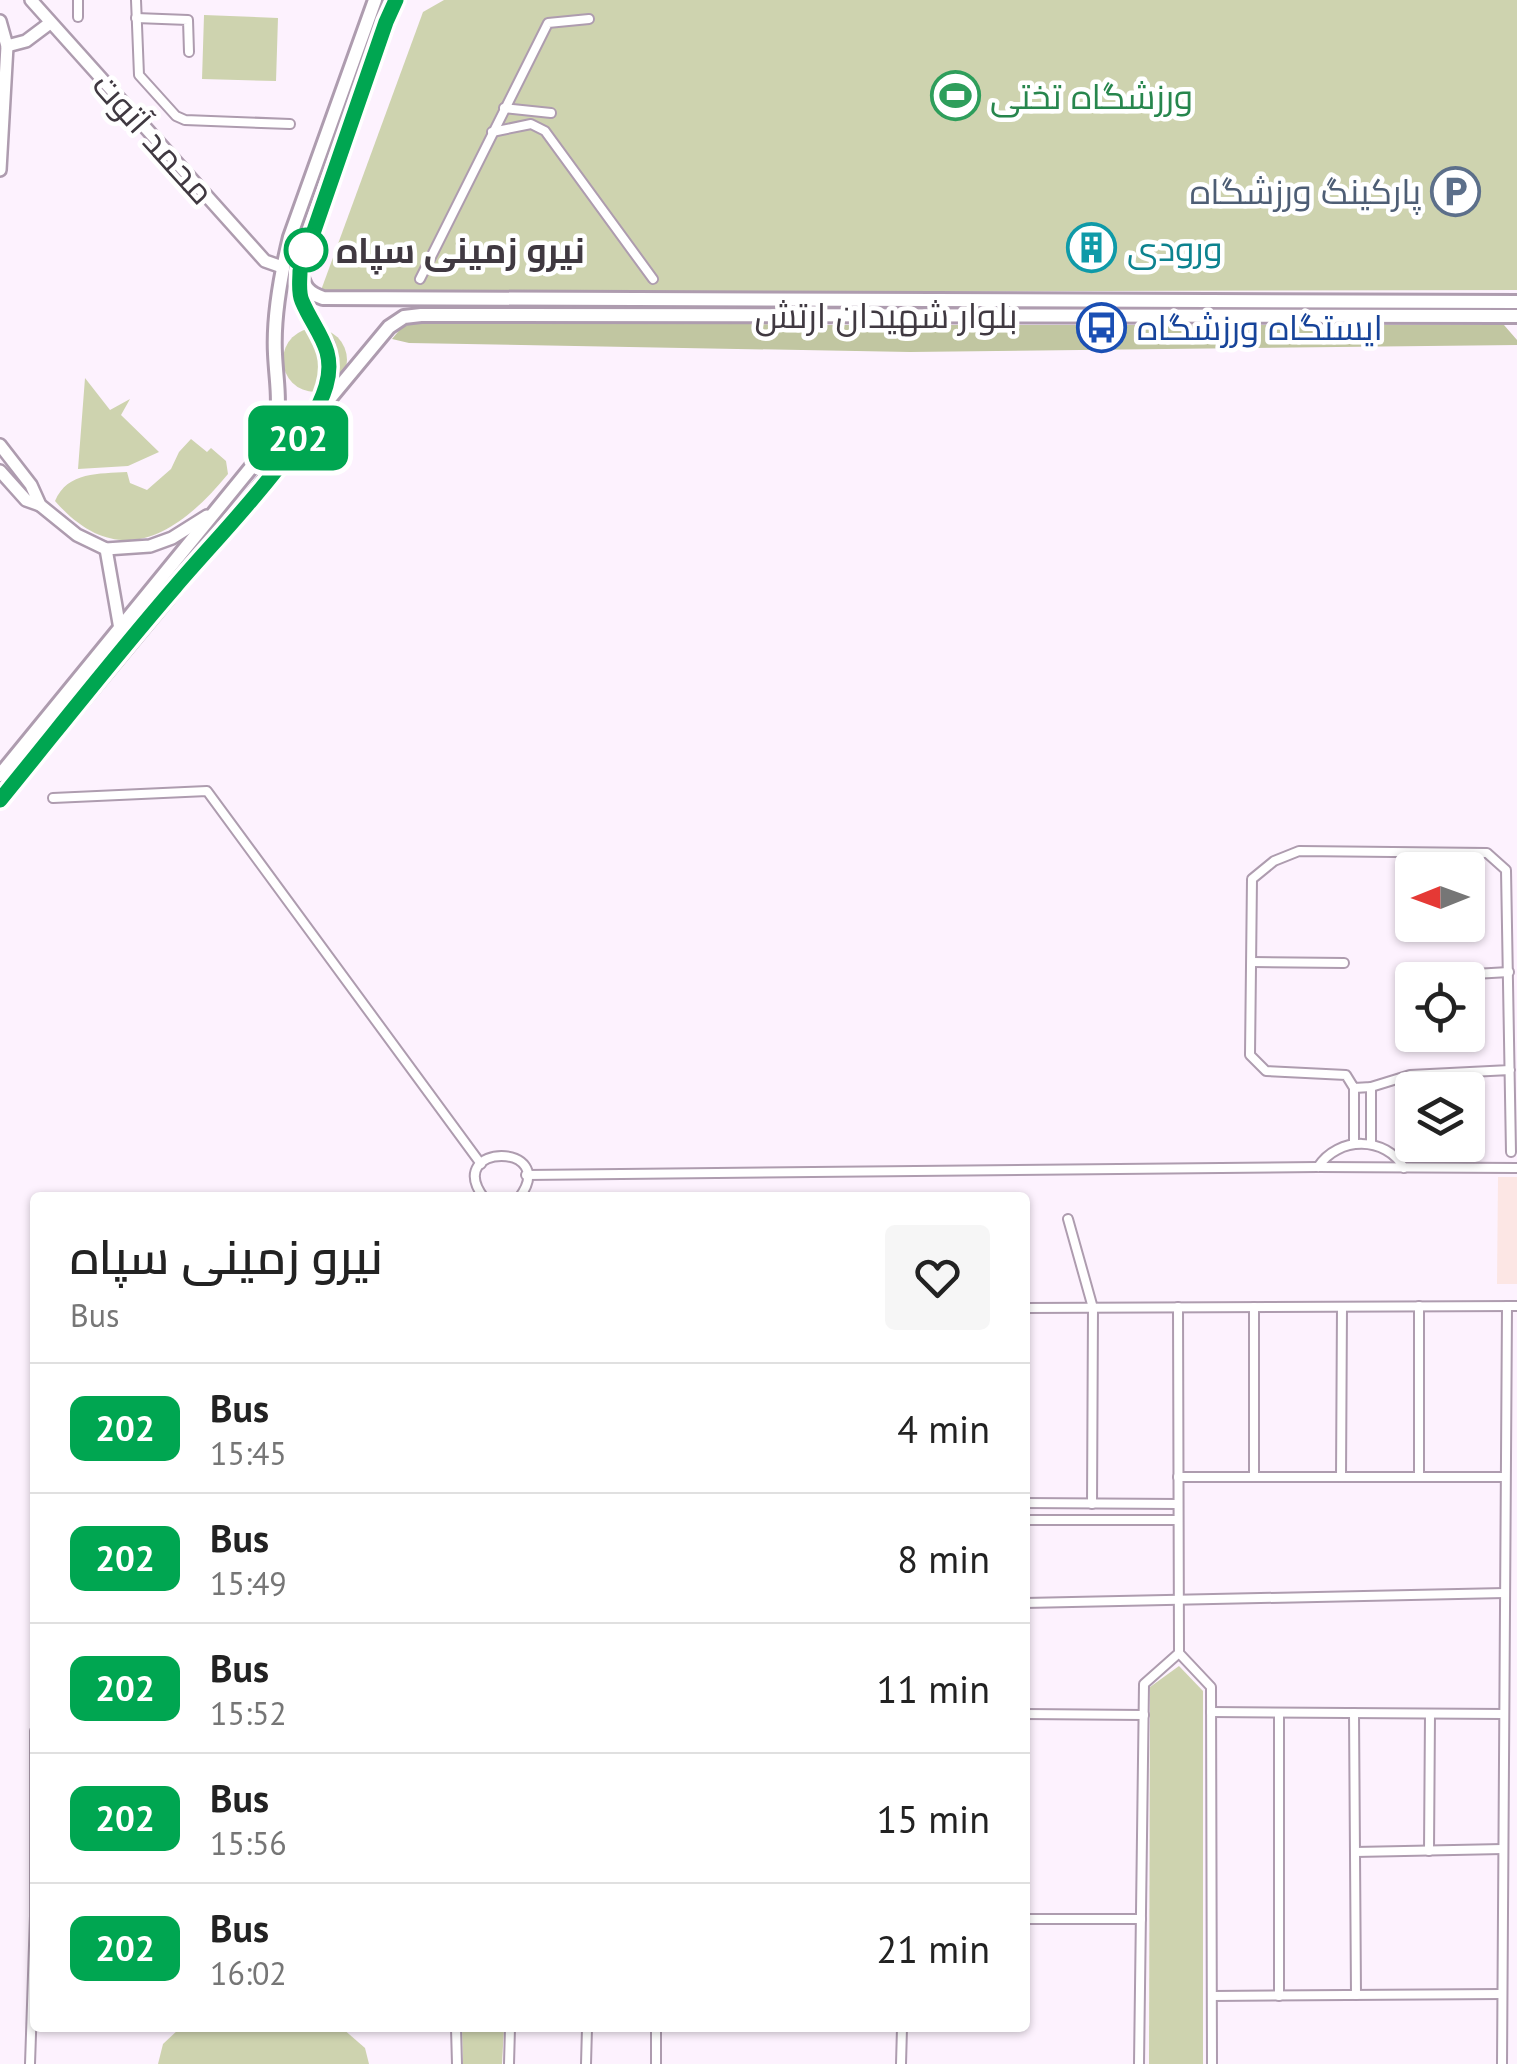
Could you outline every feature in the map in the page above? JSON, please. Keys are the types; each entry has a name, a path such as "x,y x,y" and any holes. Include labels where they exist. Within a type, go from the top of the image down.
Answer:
{"main road":[{"path":"0,775 263,453 275,431 280,402 274,352 282,267 375,0"},
{"path":"0,800 306,428 326,387 330,364 327,345 302,302 300,271 396,0"},
{"name":"بلوار شهیدان ارتش","path":"300,271 304,286 324,298 1516,314"},
{"name":"بلوار شهیدان ارتش","path":"306,428 389,327 404,317 421,314 1516,314"}],"street":[{"name":"محمد آتوت","path":"31,0 265,261 282,267"},
{"path":"78,0 78,17"},
{"path":"136,0 138,74 176,116 185,120 290,124"},
{"path":"136,18 188,20 190,52"},
{"path":"420,279 548,23 589,19"},
{"path":"0,21 7,46 0,170"},
{"path":"7,46 26,41 50,23"},
{"path":"504,108 551,113"},
{"path":"492,132 531,124 545,131 652,280"},
{"path":"0,445 31,485 40,505"},
{"path":"0,471 26,500 40,505 77,535 106,550 150,546 172,538 219,508"},
{"path":"106,550 120,629"},
{"path":"52,798 207,791 480,1164"},
{"path":"1354,1144 1354,1088 1346,1074 1266,1071 1250,1055 1252,878 1274,861 1299,850 1487,852 1506,870 1511,1152"},
{"path":"1252,962 1344,963"},
{"path":"1485,974 1508,972"},
{"path":"1354,1088 1372,1087 1410,1075 1510,1070"},
{"path":"1370,1144 1372,1087"},
{"path":"1318,1167 1325,1157 1354,1144 1370,1144 1396,1154 1404,1168"},
{"path":"481,1192 476,1180 480,1164 494,1154 519,1160 526,1175 522,1192"},
{"path":"526,1175 1517,1168"},
{"path":"1068,1219 1092,1308 1092,1504"},
{"path":"1418,1306 1419,1477"},
{"path":"1030,1308 1512,1306 1506,1477 1502,2064"},
{"path":"1178,1307 1179,1653 1211,1686 1212,2064"},
{"path":"1254,1307 1254,1477"},
{"path":"1342,1307 1342,1477"},
{"path":"1178,1477 1506,1477"},
{"path":"1030,1503 1178,1504"},
{"path":"1030,1520 1178,1520"},
{"path":"1030,1604 1505,1593"},
{"path":"1139,2064 1144,1684 1179,1653"},
{"path":"1211,1712 1504,1714"},
{"path":"1278,1996 1279,1713"},
{"path":"1354,1713 1356,1995"},
{"path":"1030,1714 1144,1715"},
{"path":"1429,1851 1430,1714"},
{"path":"1355,1852 1503,1850"},
{"path":"1030,1919 1141,1919"},
{"path":"1212,1996 1502,1994"},
{"path":"30,2064 31,2032"},
{"path":"456,2032 457,2064"},
{"path":"509,2064 510,2032"},
{"path":"586,2032 586,2064"},
{"path":"656,2032 656,2064"},
{"path":"901,2064 902,2032"}],"shaded area":[{"path":"1498,1177 1517,1177 1517,1284 1497,1284"}],"green space":[{"name":"ورزشگاه تختی","path":"444,0 1517,0 1517,290 320,293 423,12"},
{"path":"204,15 278,18 276,81 202,79"},
{"path":"407,321 816,325 1504,325 1517,345 910,352 409,343 392,339"},
{"path":"315,328 338,337 347,360 338,383 315,392 292,383 283,360 292,337"},
{"path":"85,378 110,410 130,399 121,415 159,452 128,466 78,469"},
{"path":"191,439 207,452 211,448 226,461 228,474 189,514 168,528 124,540 102,536 78,523 55,501 68,484 95,474 127,472 130,483 147,490 171,469"},
{"path":"1179,1666 1203,1691 1203,2064 1149,2064 1150,1687"},
{"path":"176,2032 347,2032 365,2048 369,2064 158,2064 163,2044"},
{"path":"462,2032 504,2032 502,2064 463,2064"}],"bus line":[{"name":"202","path":"0,800 306,428 326,387 330,364 327,345 302,302 300,271 396,0"}],"place":[{"name":"ورزشگاه تختی","path":"955,96"},
{"name":"پارکینگ ورزشگاه","path":"1456,191"},
{"name":"ورودی","path":"1092,248"},
{"name":"نیرو زمینی سپاه","path":"306,250"},
{"name":"ایستگاه ورزشگاه","path":"1102,327"}]}
